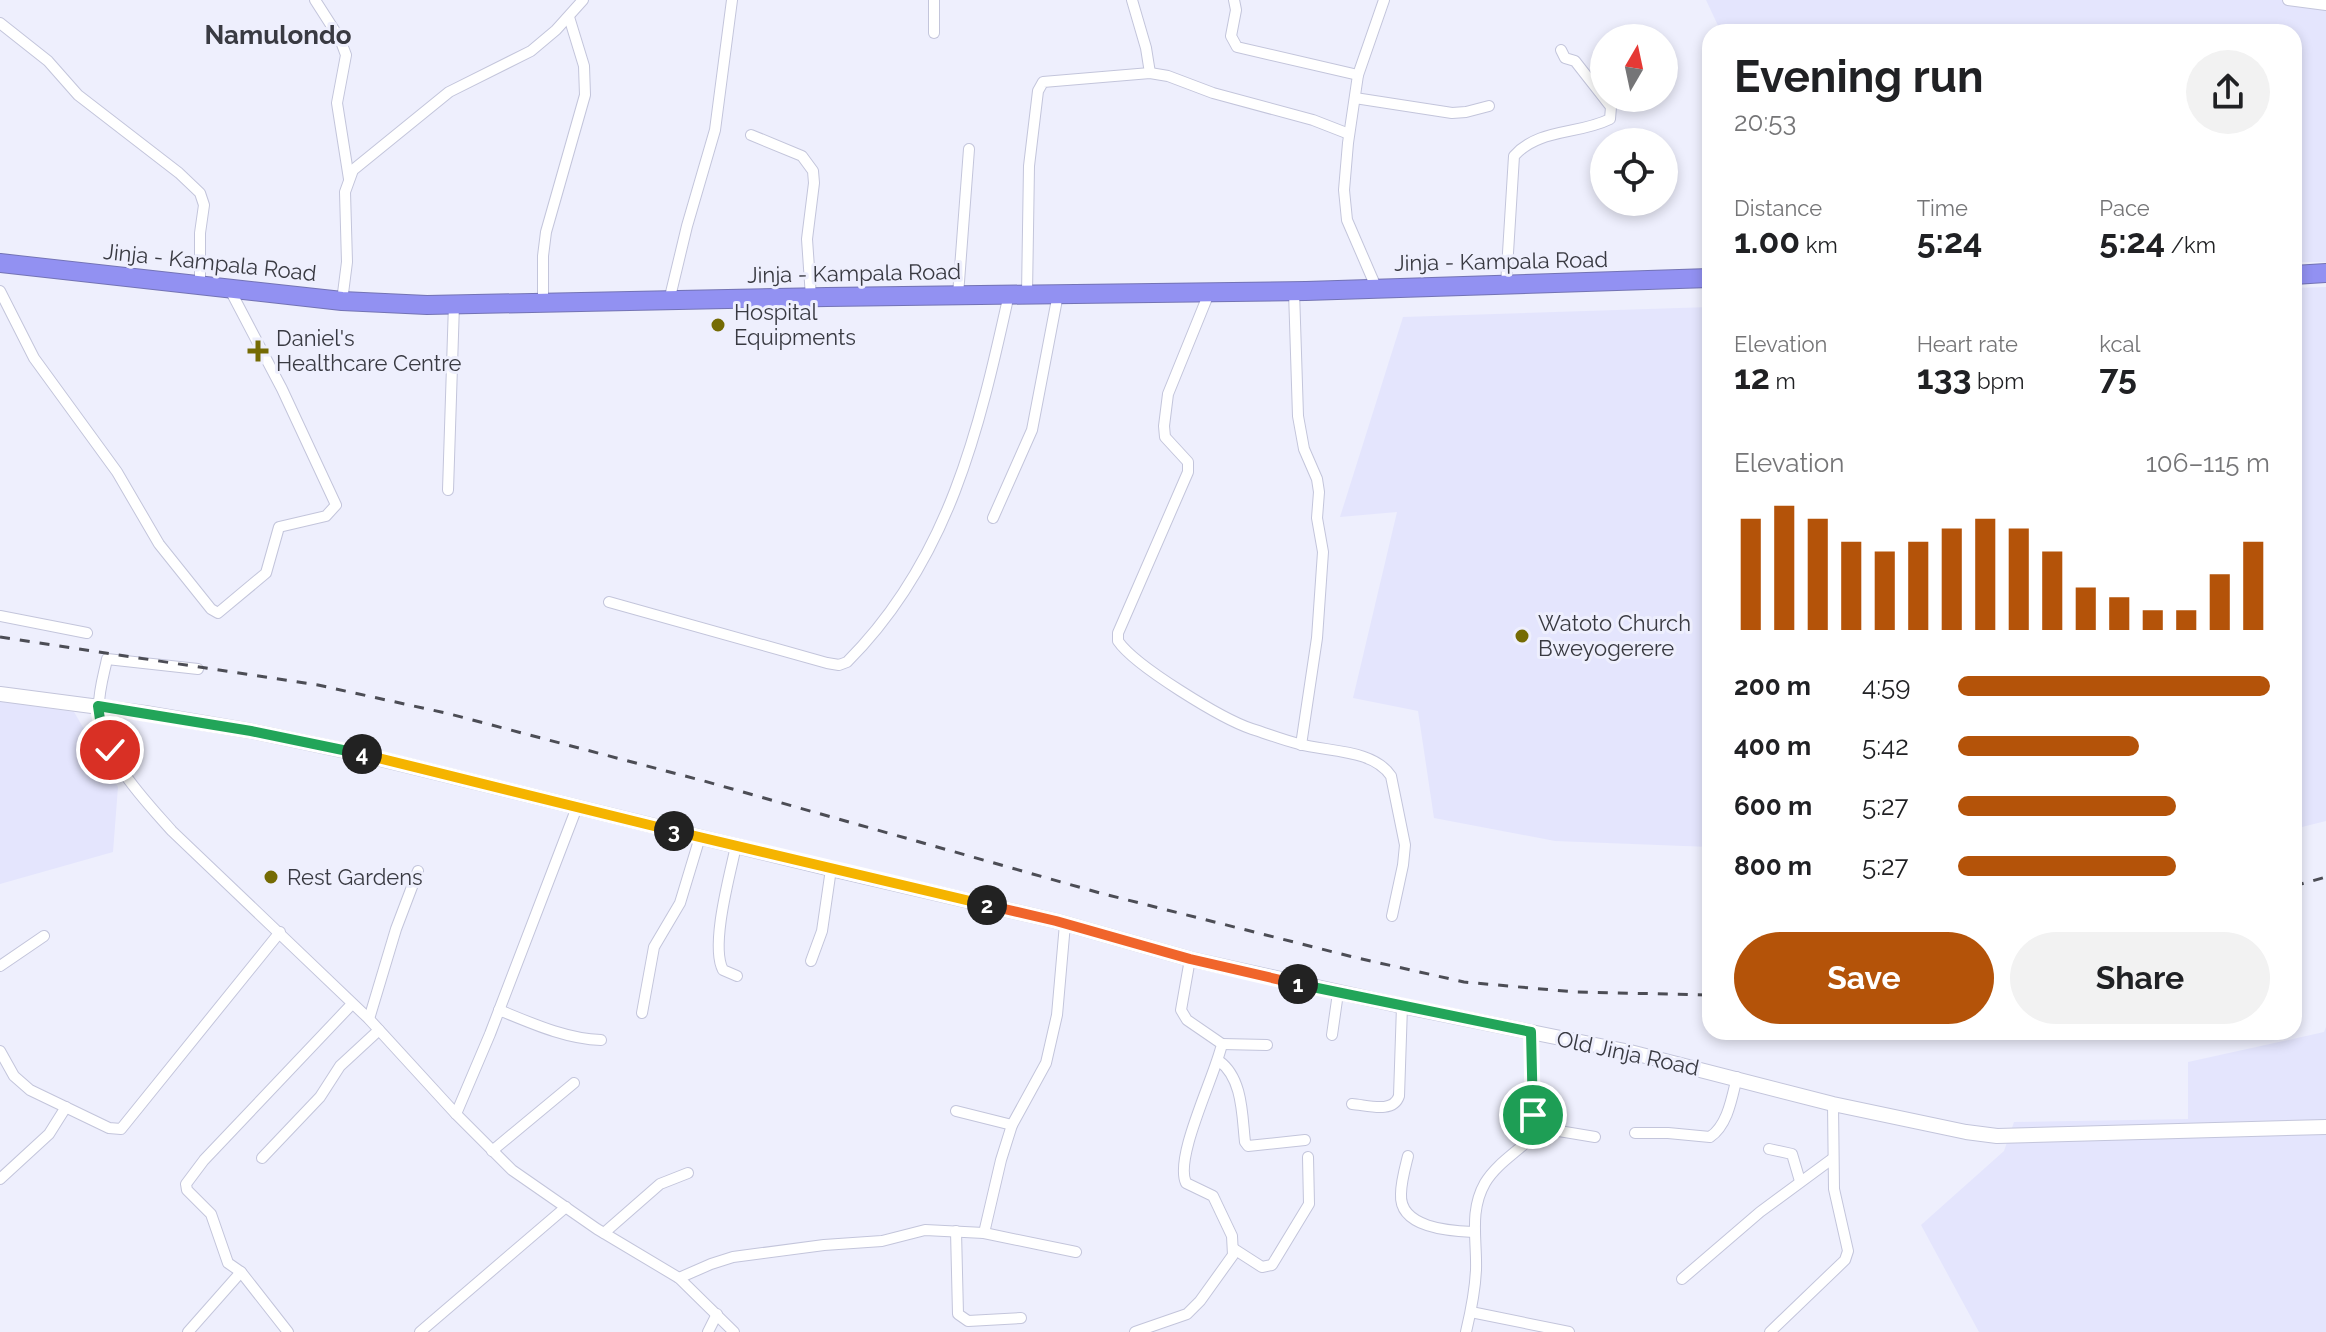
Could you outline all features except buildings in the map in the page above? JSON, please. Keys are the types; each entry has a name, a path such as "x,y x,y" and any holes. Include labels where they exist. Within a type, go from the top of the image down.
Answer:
{"highway":[{"name":"Jinja - Kampala Road","path":"0,263 342,301 454,304 1209,293 1702,278"},
{"path":"2302,274 2326,273"}],"main road":[{"name":"Old Jinja Road","path":"0,694 98,706 251,731 360,754 1065,924 1190,959 1737,1077 1833,1104 1966,1132 1997,1136 2326,1127"}],"street":[{"path":"315,0 340,39 346,55 337,103 349,179 344,208 347,262 342,301"},
{"path":"349,179 362,161 449,92 531,51 583,0"},
{"path":"669,301 715,130 732,0"},
{"path":"934,0 934,33"},
{"path":"1132,0 1150,73"},
{"path":"1234,0 1236,10 1231,36 1237,47 1358,75"},
{"path":"1376,287 1344,206 1349,134 1358,75 1384,0"},
{"path":"2288,0 2326,5"},
{"path":"543,303 546,232 585,95 584,66 569,17"},
{"path":"0,23 48,61 78,95 179,173 200,193 204,205 200,233 200,285"},
{"path":"1506,285 1514,156 1536,138 1596,126 1610,119 1611,107 1575,61 1565,58 1561,50"},
{"path":"609,602 839,665 847,662 889,615 933,545 949,508 1018,294 1029,166 1040,85 1052,80 1150,73 1187,81 1213,93 1313,120 1349,134"},
{"path":"1355,98 1452,113 1489,106"},
{"path":"751,135 802,156 813,171 807,239 811,297"},
{"path":"958,295 969,149"},
{"path":"0,291 34,358 117,472 159,544 211,609 218,613 266,573 279,527 326,516 336,505 282,389 229,288"},
{"path":"1294,291 1298,416 1304,449 1317,479 1317,518 1323,552 1317,638 1301,745"},
{"path":"1209,293 1168,394 1164,419 1165,437 1188,462 1188,472 1140,579 1118,633 1118,641 1176,688 1226,718 1301,745 1349,753 1381,765 1391,776 1405,845 1392,916"},
{"path":"993,518 1032,430 1058,294"},
{"path":"448,490 454,304"},
{"path":"0,616 87,633"},
{"path":"198,669 107,659 98,706 101,726 110,750 150,806 172,831 369,1019 512,1170 604,1233 679,1278 734,1332"},
{"path":"456,1114 577,807"},
{"path":"642,1013 654,947 680,903 700,837"},
{"path":"736,846 718,948 723,970 737,976"},
{"path":"811,961 822,931 831,869"},
{"path":"369,1019 396,929 418,871"},
{"path":"984,1233 1012,1125 1046,1063 1057,1015 1065,924"},
{"path":"0,1051 14,1076 23,1085 114,1130 124,1127 280,932"},
{"path":"0,966 44,936"},
{"path":"1190,959 1181,1010 1187,1020 1222,1044 1267,1045"},
{"path":"1332,1035 1338,993"},
{"path":"288,1332 241,1272 228,1263 211,1214 187,1190 186,1184 204,1160 352,1004"},
{"path":"1352,1104 1390,1107 1396,1103 1399,1096 1402,1006"},
{"path":"499,1010 582,1040 601,1040"},
{"path":"262,1158 320,1097 340,1066 379,1030"},
{"path":"1466,1332 1476,1268 1473,1232 1476,1207 1485,1183 1503,1162 1534,1135 1531,1032"},
{"path":"1135,1332 1187,1314 1229,1263 1234,1249 1232,1236 1213,1196 1186,1183 1182,1174 1193,1130 1219,1061 1222,1044"},
{"path":"1219,1061 1234,1082 1248,1146 1305,1140"},
{"path":"1635,1133 1710,1137 1719,1131 1737,1077"},
{"path":"492,1151 574,1083"},
{"path":"1770,1332 1845,1260 1848,1251 1834,1189 1833,1104"},
{"path":"0,1179 49,1134 66,1107"},
{"path":"956,1111 1012,1125"},
{"path":"1535,1127 1595,1137"},
{"path":"1769,1149 1792,1154 1800,1181"},
{"path":"1408,1156 1400,1197 1405,1211 1419,1221 1444,1230 1473,1232"},
{"path":"1234,1249 1262,1267 1272,1265 1309,1204 1308,1157"},
{"path":"1682,1279 1800,1181 1832,1159"},
{"path":"604,1233 660,1184 688,1173"},
{"path":"420,1332 566,1207"},
{"path":"679,1278 733,1257 882,1241 915,1231 984,1233 1076,1252"},
{"path":"956,1231 958,1314 968,1321 1021,1318"},
{"path":"188,1332 241,1272"},
{"path":"1471,1312 1569,1332"},
{"path":"708,1332 717,1314"}],"shaded area":[{"path":"1706,0 2326,0 2326,262 2302,262 2302,24 1717,24"},
{"path":"2326,287 2326,821 2302,827 2302,288"},
{"name":"Watoto Church Bweyogerere","path":"1702,307 1702,847 1555,841 1434,818 1418,711 1353,698 1397,512 1340,517 1403,317"},
{"path":"0,701 74,712 118,787 113,852 0,884"},
{"path":"2326,1027 2326,1332 1979,1332 1921,1225 2004,1151 2014,1122 2188,1119 2188,1062 2288,1040 2302,1040 2302,1037 2324,1032"}],"railway":[{"path":"0,637 318,685 450,714 704,781 1100,893 1464,982 1575,992 1702,995"},
{"path":"2302,884 2326,877"}],"place":[{"name":"Hospital Equipments","path":"718,325"},
{"name":"Daniel's Healthcare Centre","path":"258,351"},
{"name":"Watoto Church Bweyogerere","path":"1522,636"},
{"name":"Rest Gardens","path":"271,877"}],"district":[{"name":"Namulondo","path":"278,35"}],"route":[{"path":"110,750 98,706 251,731 360,754 1056,921 1190,959 1531,1032 1533,1115"}]}
